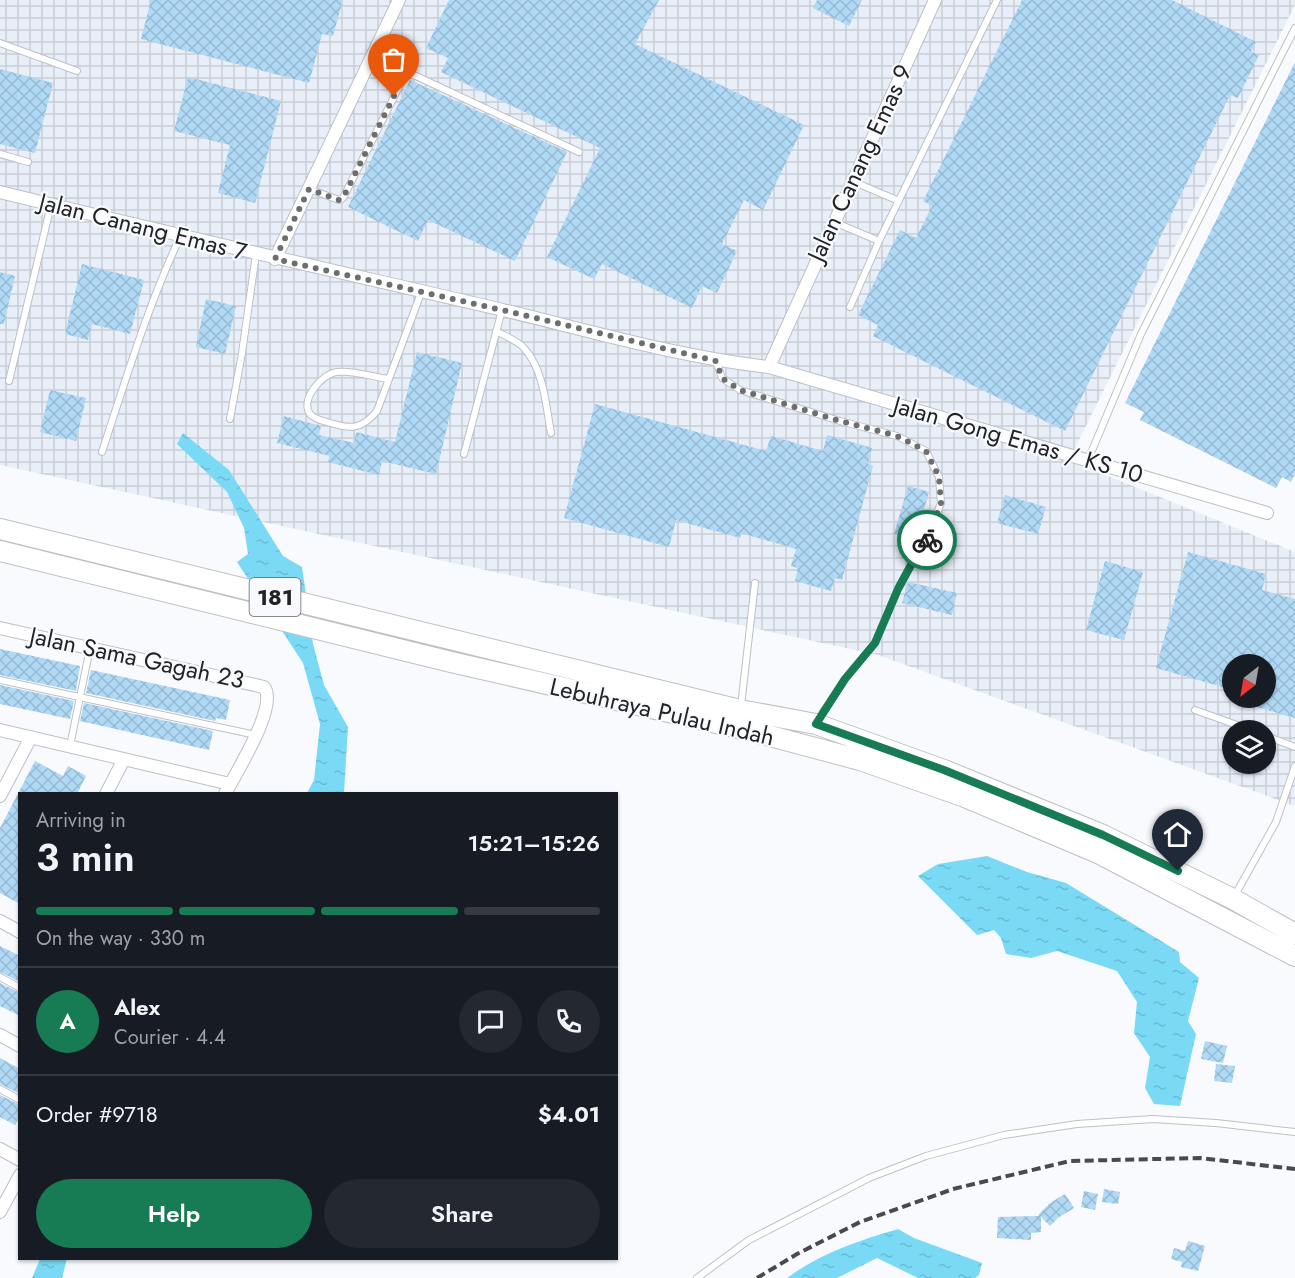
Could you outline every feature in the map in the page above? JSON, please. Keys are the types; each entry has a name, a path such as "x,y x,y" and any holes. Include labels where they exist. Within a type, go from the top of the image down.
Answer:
{"main road":[{"name":"Lebuhraya Pulau Indah","path":"0,529 740,710 816,724 944,770 1103,835 1233,899 1295,934"},
{"name":"Lebuhraya Pulau Indah","path":"7,553 519,678 751,731 860,760 912,777 1032,823 1098,853 1295,956"}],"street":[{"path":"275,259 399,0"},
{"name":"Jalan Canang Emas 9","path":"769,368 935,0"},
{"name":"Jalan Canang Emas 7","path":"0,192 275,259 716,361 769,368"},
{"name":"Jalan Gong Emas / KS 10","path":"769,368 1267,513"},
{"name":"Jalan Sama Gagah 23","path":"0,628 264,687 269,698 265,714 227,789"},
{"path":"0,730 124,759 227,789"},
{"path":"0,796 31,737"},
{"path":"107,792 124,759"},
{"path":"0,921 18,931"},
{"path":"0,1035 18,1045"},
{"path":"0,1149 18,1159"},
{"path":"0,1212 18,1179"}],"lane":[{"path":"850,307 879,241 996,0"},
{"path":"1088,460 1141,334 1295,28"},
{"path":"0,43 77,71"},
{"path":"309,189 339,200 343,198 404,77 409,74 579,152"},
{"path":"0,154 28,162"},
{"path":"852,181 899,201"},
{"path":"9,381 51,205"},
{"path":"834,222 879,241"},
{"path":"102,452 144,322 181,235"},
{"path":"230,419 256,254"},
{"path":"388,379 341,371 327,375 316,384 308,408 310,414 317,419 344,428 360,426 370,420 376,411 421,293"},
{"path":"464,454 502,310"},
{"path":"496,331 523,347 532,360 541,381 551,433"},
{"path":"716,361 722,378 740,390 897,436 926,451 939,477 941,503 927,539 898,589 875,643 845,679 816,724"},
{"path":"740,710 755,583"},
{"path":"70,746 90,648"},
{"path":"0,680 256,735"},
{"path":"1195,710 1223,720"},
{"path":"1276,740 1295,747"},
{"path":"1233,899 1276,822 1295,766"},
{"path":"0,977 18,987"},
{"path":"0,1089 18,1099"},
{"path":"697,1278 749,1240 869,1178 926,1156 1004,1135 1077,1124 1153,1119 1295,1132"}],"shaded area":[{"path":"0,0 1295,0 1295,5 1069,460 1295,552 1295,806 878,655 0,465"}],"water":[{"path":"183,433 229,470 283,556 302,567 313,644 324,685 348,727 344,792 308,792 314,780 320,724 303,663 237,562 248,554 244,528 227,492 177,444"},
{"path":"987,856 1027,872 1066,883 1179,952 1180,962 1199,978 1188,1021 1196,1034 1180,1106 1154,1104 1145,1088 1150,1057 1134,1033 1137,1002 1117,971 1057,951 1031,958 1006,954 1001,938 994,930 977,935 918,876 938,864"},
{"path":"898,1229 914,1238 982,1263 979,1275 975,1278 918,1278 877,1258 837,1278 787,1278 799,1269 840,1249"},
{"path":"40,1260 67,1260 62,1278 32,1278"}],"building":[{"path":"151,0 343,0 333,36 322,34 309,83 141,39"},
{"path":"449,0 659,0 635,44 804,125 763,210 744,200 722,244 737,251 717,293 702,286 692,308 602,264 594,279 547,257 600,148 441,72 448,58 426,48"},
{"path":"817,0 862,0 849,26 813,8"},
{"path":"1022,0 1172,0 1256,42 1251,52 1259,55 1238,98 1230,95 1065,431 873,336 878,325 858,315 900,230 916,238 932,206 923,201"},
{"path":"1295,62 1295,474 1291,482 1282,477 1276,488 1140,420 1144,412 1125,403"},
{"path":"0,69 53,83 35,153 0,144"},
{"path":"188,77 281,101 255,203 218,193 230,145 174,131"},
{"path":"410,80 567,152 515,261 428,220 418,241 348,207"},
{"path":"82,264 144,280 130,334 92,324 88,340 65,334"},
{"path":"0,272 15,276 4,324 0,324"},
{"path":"206,299 236,306 225,354 196,347"},
{"path":"417,352 462,363 436,474 382,461 379,475 328,462 330,456 277,443 284,416 321,426 319,435 354,443 356,432 395,442"},
{"path":"50,390 86,398 76,441 40,432"},
{"path":"595,404 766,451 771,436 823,451 827,435 872,448 868,464 873,466 842,580 835,578 831,591 795,581 798,568 791,566 796,549 741,533 740,538 676,520 669,547 564,518"},
{"path":"908,486 929,492 915,541 894,534"},
{"path":"1005,495 1046,507 1038,534 997,523"},
{"path":"1188,552 1266,574 1262,590 1295,599 1295,718 1260,708 1276,708 1276,654 1222,654 1222,687 1156,668"},
{"path":"1105,561 1143,572 1124,640 1086,630"},
{"path":"908,582 957,593 952,615 902,603"},
{"path":"0,649 80,666 76,691 0,675"},
{"path":"91,670 230,700 226,720 216,718 215,721 86,693"},
{"path":"0,685 74,701 70,719 0,704"},
{"path":"84,703 213,731 209,750 80,721"},
{"path":"35,761 63,776 68,766 86,776 78,792 19,792"},
{"path":"18,794 18,903 0,893 0,828"},
{"path":"0,946 18,955 18,981 0,972"},
{"path":"0,983 18,992 18,1015 0,1006"},
{"path":"1205,1041 1227,1046 1223,1063 1201,1059"},
{"path":"0,1058 18,1068 18,1093 0,1084"},
{"path":"1216,1064 1235,1066 1232,1083 1214,1081"},
{"path":"0,1095 18,1104 18,1120 15,1125 0,1117"},
{"path":"1104,1189 1120,1192 1118,1204 1102,1202"},
{"path":"1084,1191 1098,1194 1095,1210 1081,1207"},
{"path":"1065,1194 1074,1208 1050,1226 1041,1217 1041,1232 1031,1233 1031,1240 997,1238 998,1217 1039,1216 1050,1203"},
{"path":"1188,1241 1205,1246 1198,1271 1181,1267 1182,1262 1171,1259 1174,1248 1185,1251"}],"railway":[{"path":"757,1278 797,1254 860,1222 953,1189 1070,1161 1200,1158 1295,1169"}],"way so far":[{"path":"394,96 343,198 339,200 309,189 275,259 716,361 722,378 740,390 897,436 926,451 939,477 941,503 927,540"}],"route":[{"path":"927,540 898,589 875,643 845,679 816,724 944,770 1103,835 1178,871"}]}
